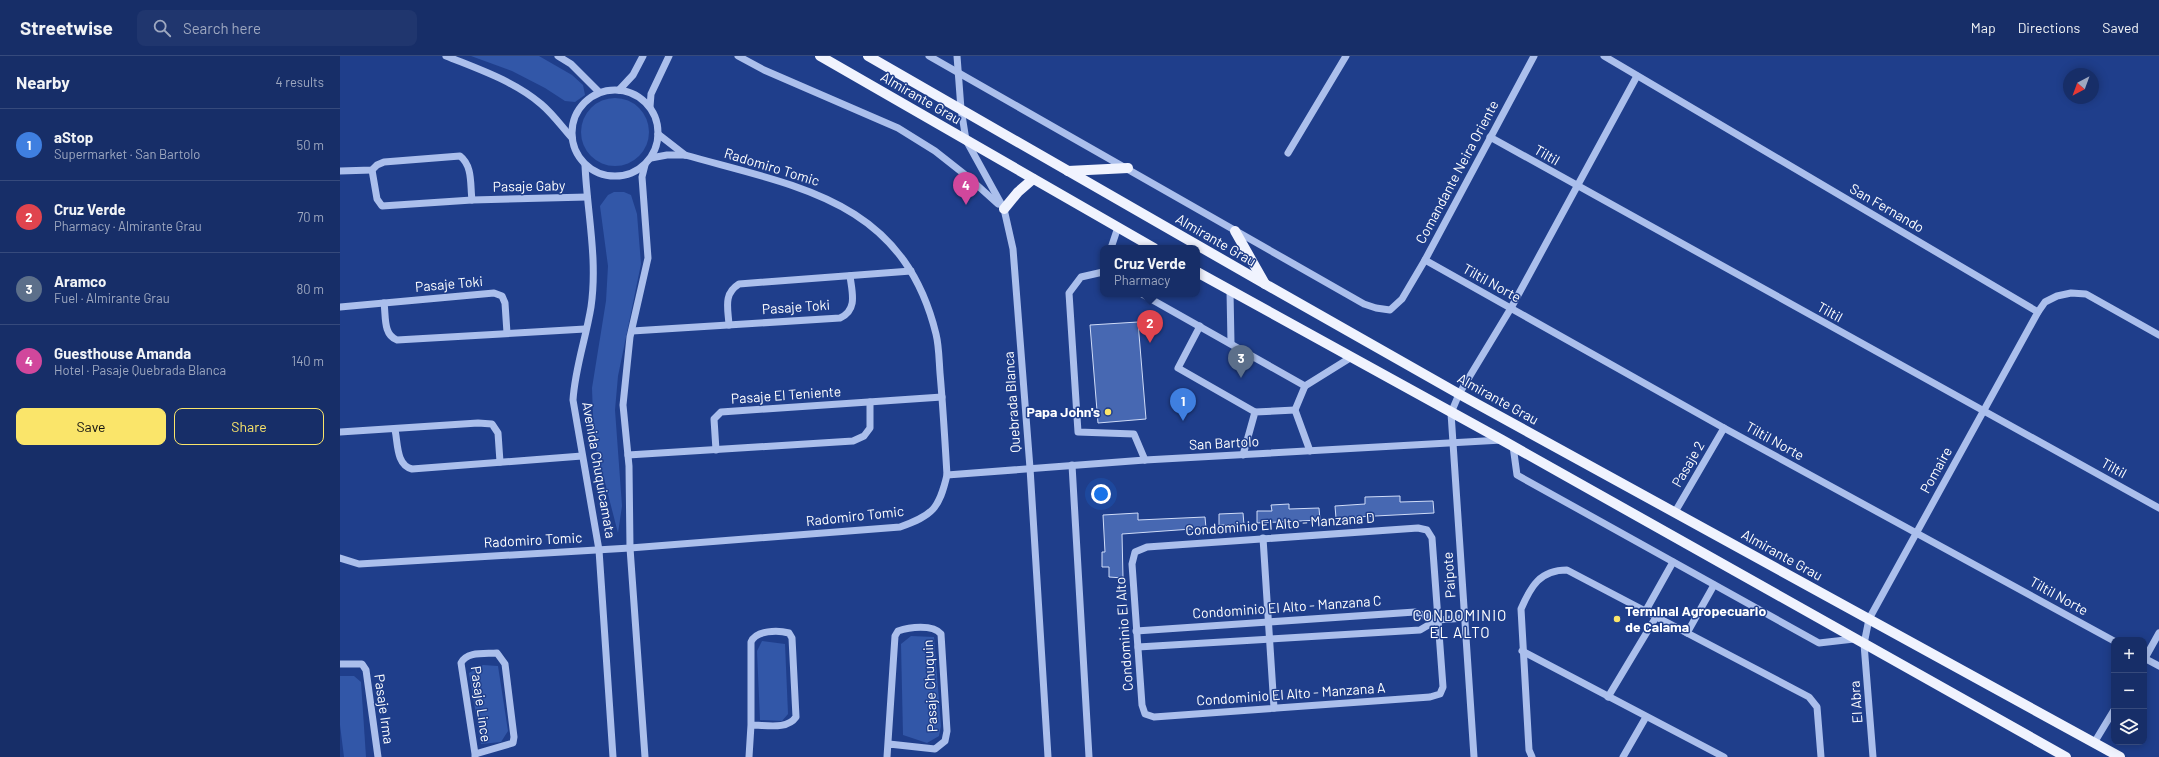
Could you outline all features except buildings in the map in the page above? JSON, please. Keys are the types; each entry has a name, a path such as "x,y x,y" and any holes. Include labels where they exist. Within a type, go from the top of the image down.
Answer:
{"main road":[{"name":"Almirante Grau","path":"820,56 1149,245"},
{"name":"Almirante Grau","path":"868,56 1197,245"},
{"path":"1067,171 1128,168"},
{"path":"1004,209 1018,192 1033,179"},
{"path":"1235,231 1265,284"},
{"name":"Almirante Grau","path":"1200,247 1459,394 2120,757"},
{"path":"1200,274 1230,292 1513,446 2066,757"}],"street":[{"name":"Avenida Chuquicamata","path":"446,56 483,70 541,104 572,138"},
{"path":"558,56 571,64 599,92 619,90 636,95 650,107"},
{"path":"619,90 633,75 643,56"},
{"path":"650,107 651,94 669,56"},
{"path":"738,56 764,70 898,128 934,151 968,177 1004,209"},
{"name":"Almirante Grau","path":"929,56 1128,168 1364,304 1390,310 1402,299"},
{"name":"Quebrada Blanca","path":"958,56 961,109 966,140 1004,209 1013,248 1030,468 1048,757"},
{"path":"1288,154 1346,56"},
{"name":"Comandante Neira Oriente","path":"1402,299 1425,260 1534,56"},
{"name":"San Fernando","path":"1604,56 2038,312"},
{"name":"Paipote","path":"1474,757 1451,413 1459,394 1511,308 1637,76"},
{"name":"Avenida Chuquicamata","path":"599,92 587,100 577,110 572,124 572,138 576,153 585,165 599,173 615,176 631,174 645,165"},
{"name":"Avenida Chuquicamata","path":"645,757 630,548 628,455 623,405 632,331 648,258 642,177 645,165 657,142 658,134 655,115 650,107"},
{"name":"Radomiro Tomic","path":"658,134 685,155"},
{"name":"Tiltil","path":"1490,137 2159,508"},
{"name":"Radomiro Tomic","path":"340,558 359,564 630,548 900,527 922,519 933,511 942,494 947,475 936,334 921,289 911,271 889,240 858,215 797,186 685,155 667,155 650,158"},
{"path":"340,171 372,170 377,165 384,162 460,156 466,161 469,168 472,200"},
{"name":"Avenida Chuquicamata","path":"585,165 586,197 594,250 591,307 574,380 573,400 599,550 613,757"},
{"name":"Pasaje Gaby","path":"372,170 377,199 382,206 472,200 586,197"},
{"path":"1112,245 1118,227"},
{"name":"Tiltil Norte","path":"1425,260 1724,428 2111,639"},
{"name":"Pasaje Toki","path":"730,325 727,297 732,289 739,284 911,271"},
{"path":"1100,273 1081,277 1069,293 1078,432 1134,434 1145,460"},
{"name":"Pasaje Toki","path":"632,331 840,318 848,314 853,307 850,276"},
{"path":"1230,292 1231,343"},
{"name":"Pasaje Toki","path":"340,307 494,293 502,296 505,303 507,333"},
{"path":"2038,312 2046,302 2056,296 2071,293 2086,294 2159,335"},
{"path":"1147,297 1305,386"},
{"path":"384,303 388,333 392,338 397,340 586,329"},
{"name":"Pomaire","path":"1864,644 1869,619 2038,312"},
{"path":"1200,326 1178,368 1255,412 1295,410"},
{"path":"1310,451 1295,410 1305,386 1350,358"},
{"name":"Pasaje El Teniente","path":"716,450 714,419 721,412 942,397"},
{"path":"628,455 853,441 864,436 870,428 870,402"},
{"path":"1243,455 1255,412"},
{"path":"340,432 395,430 478,423 492,424 498,433 500,462"},
{"name":"Pasaje 2","path":"1675,512 1724,428"},
{"path":"395,430 400,462 405,467 412,469 582,456"},
{"name":"San Bartolo","path":"947,475 1145,460 1502,440"},
{"path":"1513,446 1517,475 1819,643 1854,639"},
{"path":"1072,465 1090,757"},
{"name":"Condominio El Alto - Manzana D","path":"1135,552 1147,547 1263,538 1418,528 1427,530 1432,538 1437,620"},
{"path":"1263,538 1274,708"},
{"name":"Condominio El Alto","path":"1135,552 1132,564 1136,631 1145,714"},
{"path":"1646,612 1673,562"},
{"path":"1532,757 1529,750 1522,651 1521,609 1532,587 1541,577 1553,570 1567,570 1809,697 1817,707 1821,757"},
{"path":"1687,633 1714,585"},
{"name":"Condominio El Alto - Manzana C","path":"1136,631 1415,612 1437,620"},
{"path":"1608,697 1656,617"},
{"path":"1138,647 1420,630 1437,620 1464,618"},
{"name":"Condominio El Alto - Manzana A","path":"1145,714 1154,717 1430,697 1440,694 1443,687 1437,620"},
{"name":"Pasaje Chuquin","path":"887,757 895,636 898,631 903,629 938,629 941,634 947,731 945,741 941,746 935,749 889,744"},
{"path":"749,757 751,726 751,642 753,637 758,634 789,633 792,638 796,716 792,723 786,726 751,726"},
{"path":"2147,654 2159,633"},
{"name":"El Abra","path":"1864,644 1873,757"},
{"path":"1522,651 1724,757"},
{"name":"Pasaje Lince","path":"497,653 505,664 514,737 513,743 475,756 461,663 463,658 469,655 497,653"},
{"path":"2147,660 2159,666"},
{"name":"Pasaje Irma","path":"340,664 362,664 366,670 378,757"},
{"path":"2094,743 2111,715"},
{"path":"1623,757 1646,717"}],"shaded area":[{"path":"471,56 539,56 572,75 583,85 585,95 575,102 565,101 545,88 512,71"},
{"path":"615,98 628,101 639,108 646,119 649,132 646,145 639,156 628,163 615,166 602,163 591,156 584,145 581,132 584,119 591,108 602,101"},
{"path":"614,192 624,192 631,195 637,214 641,264 618,376 615,410 622,506 618,533 596,448 592,388 606,301 608,266 600,206 608,195"},
{"path":"911,636 934,637 941,726 939,736 927,743 903,735 901,644"},
{"path":"762,641 785,644 788,714 782,721 760,720 757,651"},
{"path":"483,665 498,666 508,731 501,742 481,744 469,673"},
{"path":"340,676 354,676 361,682 366,757 344,757 340,725"}],"place":[{"name":"Guesthouse Amanda","path":"966,205"},
{"name":"Cruz Verde","path":"1150,343"},
{"name":"Aramco","path":"1241,378"},
{"name":"Papa John's","path":"1108,412"},
{"name":"aStop","path":"1183,421"},
{"name":"Terminal Agropecuario de Calama","path":"1617,619"}],"district":[{"name":"CONDOMINIO EL ALTO","path":"1460,624"}]}
